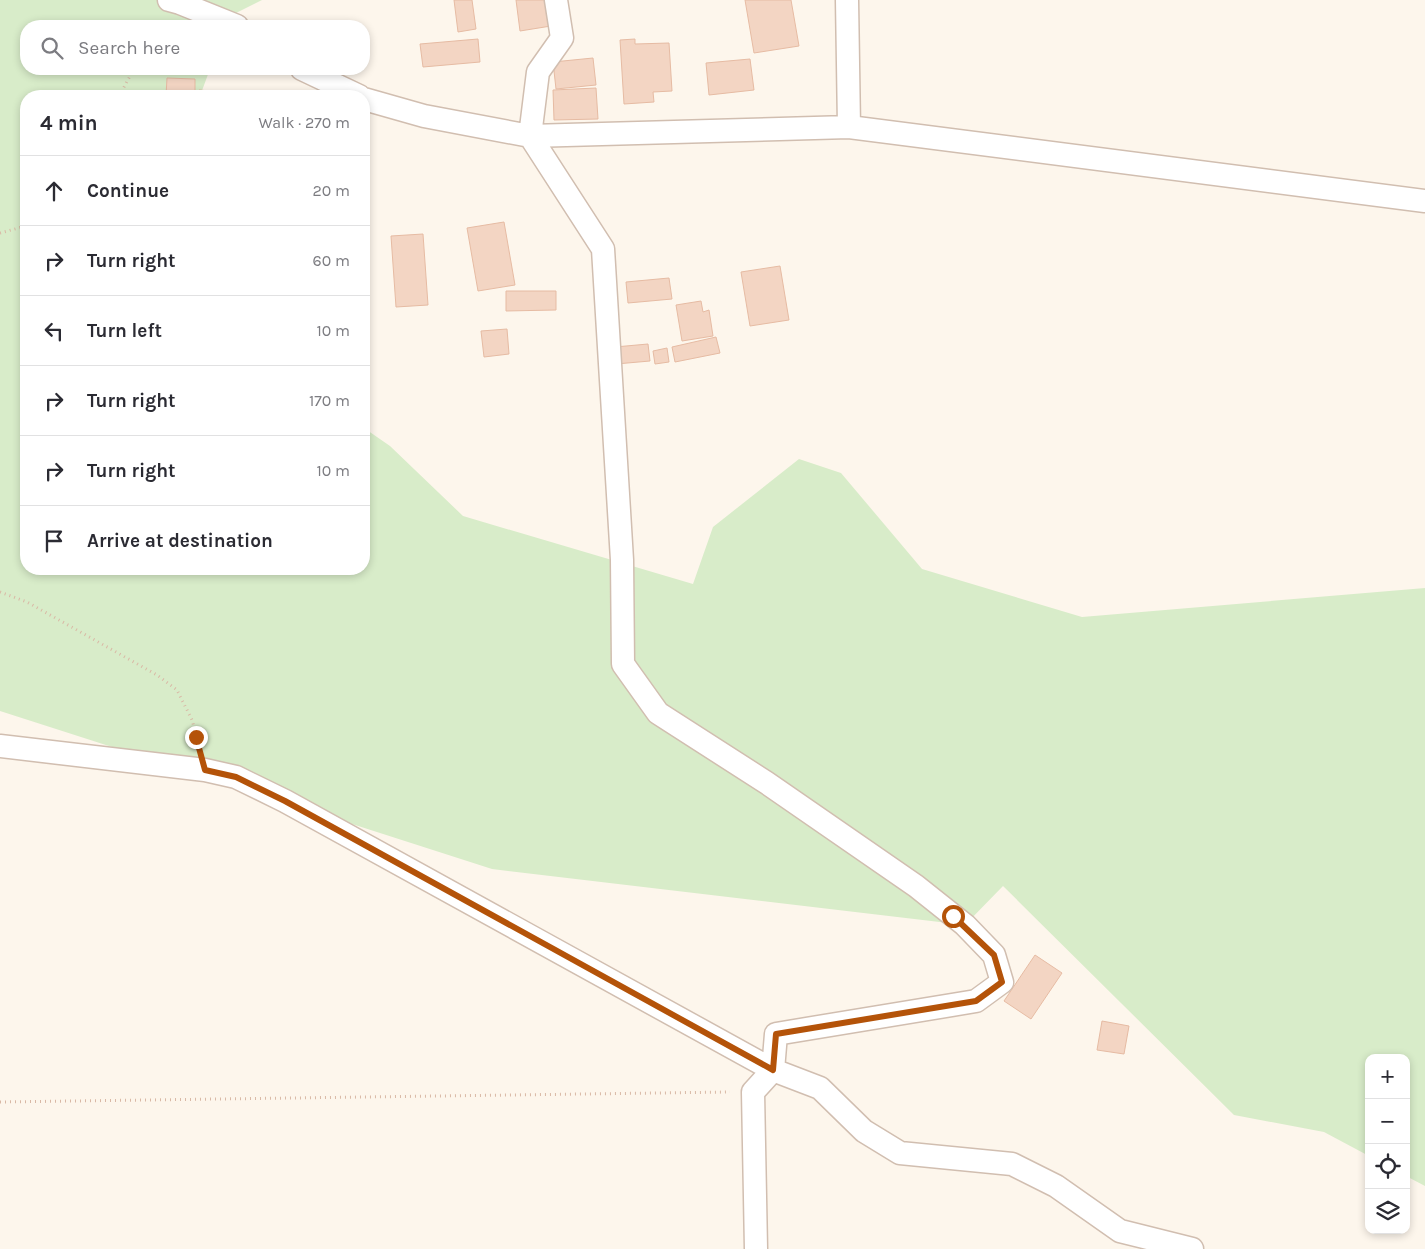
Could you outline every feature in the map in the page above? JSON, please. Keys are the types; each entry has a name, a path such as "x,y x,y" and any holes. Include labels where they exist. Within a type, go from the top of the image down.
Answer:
{"street":[{"path":"169,0 221,20"},
{"path":"556,0 562,38 538,72 530,136 603,249 622,560 623,664 658,713 790,799 916,886 965,926 994,955 1002,982 976,1001 776,1034 773,1070 754,1092 756,1249"},
{"path":"847,0 849,126"},
{"path":"314,75 346,90"},
{"path":"370,101 424,116 530,136 849,126 1425,201"},
{"path":"0,746 205,770 236,777 285,801 773,1070 820,1088 864,1131 900,1153 1012,1164 1056,1186 1120,1230 1192,1249"}],"path":[{"path":"122,90 131,75"},
{"path":"0,233 20,228"},
{"path":"0,592 26,602 157,676 177,690 192,720 205,770"},
{"path":"0,1102 754,1092"}],"green space":[{"path":"0,0 262,0 230,16 229,20 20,20 20,75 208,75 202,90 20,90 20,575 370,575 370,432 390,446 463,516 693,584 713,527 799,459 841,473 922,569 1082,617 1425,588 1425,1186 1410,1178 1410,1054 1365,1054 1365,1154 1324,1132 1234,1115 1003,886 965,925 492,869 0,711"}],"building":[{"path":"454,0 472,0 476,29 458,32"},
{"path":"516,0 547,0 551,26 520,31"},
{"path":"745,0 791,0 799,46 754,53"},
{"path":"478,39 480,62 423,67 420,44"},
{"path":"635,39 635,44 669,43 672,91 653,92 654,102 624,104 620,40"},
{"path":"593,58 596,85 556,89 553,62"},
{"path":"750,59 754,90 709,95 706,63"},
{"path":"167,78 195,79 195,90 166,90"},
{"path":"596,88 598,119 554,120 553,90"},
{"path":"504,222 515,285 478,291 467,228"},
{"path":"423,234 428,305 396,307 391,236"},
{"path":"780,266 789,320 750,326 741,272"},
{"path":"669,278 672,299 628,303 626,282"},
{"path":"506,291 556,291 556,310 506,311"},
{"path":"701,301 703,312 709,310 713,336 682,341 676,305"},
{"path":"507,329 509,354 484,357 481,331"},
{"path":"716,337 720,353 675,362 672,347"},
{"path":"648,344 650,361 616,364 615,347"},
{"path":"667,348 669,362 655,364 653,351"},
{"path":"1035,955 1062,973 1031,1019 1004,1001"},
{"path":"1102,1021 1129,1026 1124,1054 1097,1050"}],"route":[{"path":"196,737 205,770 236,777 285,801 773,1070 776,1034 976,1001 1002,982 994,955 953,916"}]}
